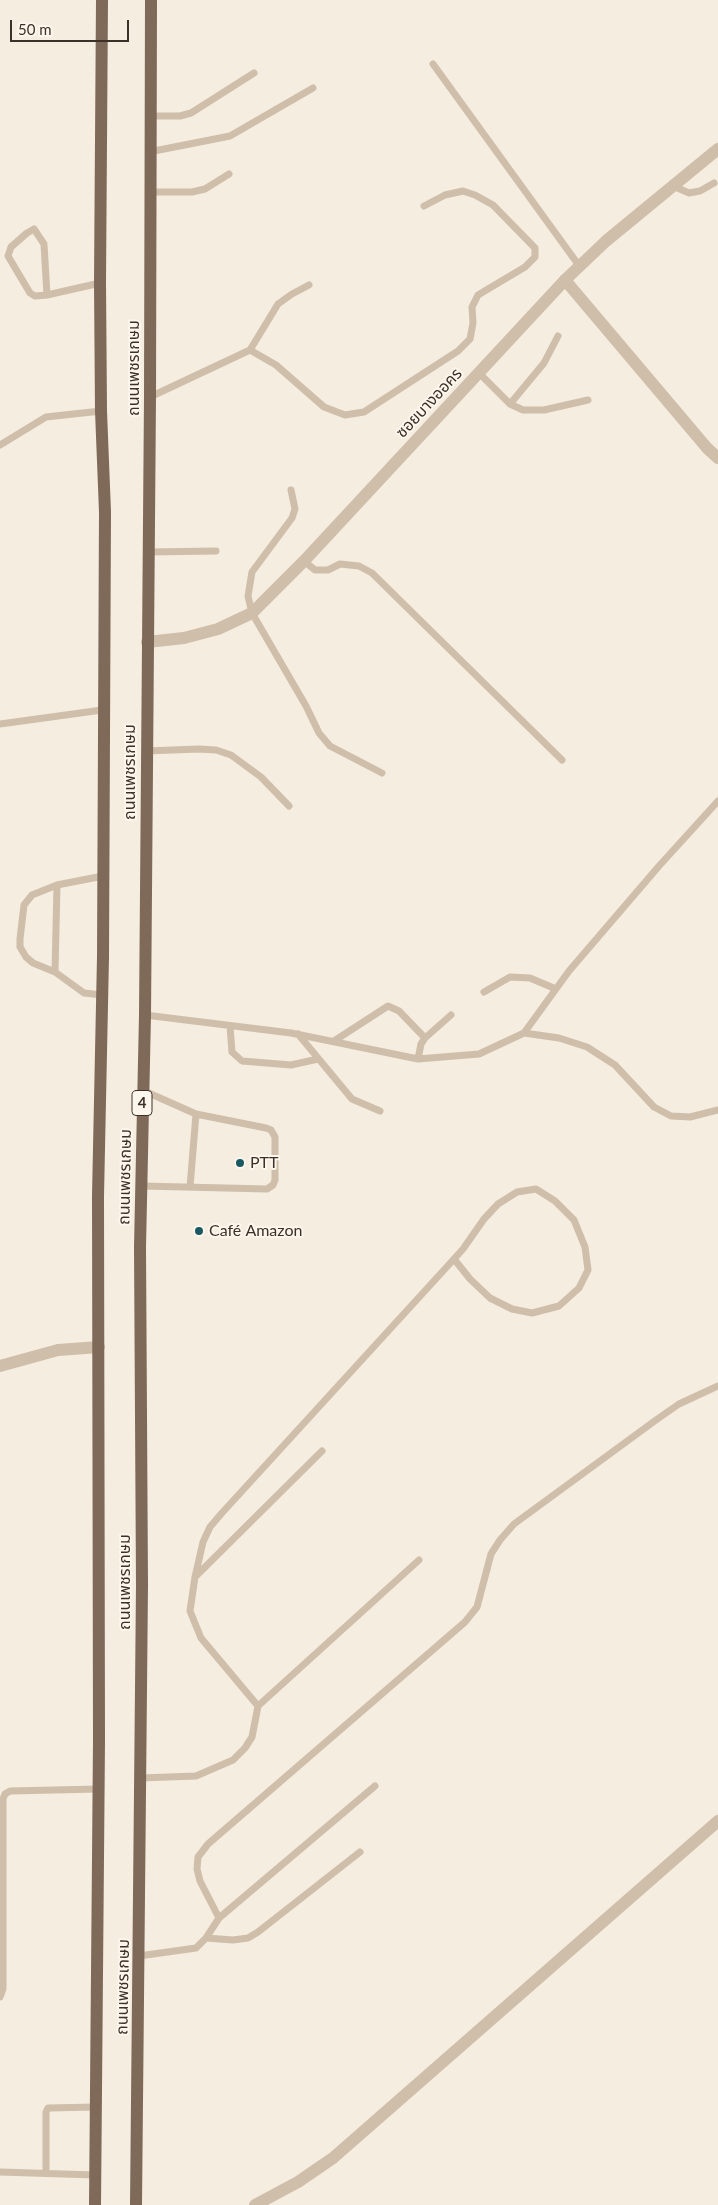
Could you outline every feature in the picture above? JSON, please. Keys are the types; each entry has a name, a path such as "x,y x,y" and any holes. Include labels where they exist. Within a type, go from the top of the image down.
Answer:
{"main road":[{"name":"ถนนเพชรเกษม","path":"95,2205 98,1789 98,1196 102,995 102,710 105,512 101,411 100,283 102,0"},
{"name":"ถนนเพชรเกษม","path":"136,2205 140,1778 142,1090 145,1015 150,397 149,152 151,0"}],"street":[{"name":"ซอยบางออคร","path":"147,642 184,638 218,628 252,613 304,562 565,280 606,241 718,149"},
{"path":"565,280 707,448 718,458"},
{"path":"0,1366 58,1350 99,1347"},
{"path":"254,2205 298,2182 333,2158 718,1821"}],"lane":[{"path":"433,64 580,267"},
{"path":"150,116 180,116 191,113 254,72"},
{"path":"149,152 230,136 313,88"},
{"path":"150,192 192,192 204,188 229,174"},
{"path":"673,186 689,193 700,191 714,183"},
{"path":"250,350 276,365 324,407 345,415 364,412 458,351 470,339 473,323 472,307 478,295 525,268 535,257 535,248 493,205 474,195 463,191 445,195 424,206"},
{"path":"47,296 44,244 34,230 27,232 11,247 8,256 30,293 35,296 47,296 100,283"},
{"path":"150,397 250,350 278,304 309,285"},
{"path":"510,404 544,363 558,336"},
{"path":"479,373 510,404 523,410 544,410 588,400"},
{"path":"0,445 46,417 101,411"},
{"path":"291,490 295,509 292,518 252,572 248,596 252,613 306,706 319,733 330,746 382,773"},
{"path":"148,552 216,551"},
{"path":"304,562 315,570 328,570 340,564 359,566 372,573 562,760"},
{"path":"0,724 102,710"},
{"path":"146,751 199,749 216,750 231,755 261,777 290,806"},
{"path":"524,1034 569,971 659,866 718,801"},
{"path":"102,995 84,993 55,972 33,963 26,957 20,947 20,939 24,905 27,899 40,891 103,876"},
{"path":"55,972 58,886"},
{"path":"484,992 510,977 530,978 556,989"},
{"path":"334,1041 388,1006 399,1011 425,1038"},
{"path":"145,1015 298,1034 418,1059 479,1054 524,1034 559,1038 587,1047 615,1066 654,1107 671,1116 690,1117 718,1110"},
{"path":"418,1059 421,1044 425,1038 451,1016"},
{"path":"230,1026 232,1052 242,1061 291,1065 318,1059"},
{"path":"298,1034 352,1098 380,1111"},
{"path":"142,1090 196,1114 266,1128 271,1130 275,1137 275,1180 273,1185 267,1189 142,1186"},
{"path":"190,1187 196,1114"},
{"path":"258,1706 201,1638 190,1611 203,1542 210,1527 454,1259 484,1219 498,1204 516,1192 536,1189 555,1201 574,1220 585,1247 588,1270 579,1288 559,1306 532,1313 512,1309 490,1298 470,1279 454,1259"},
{"path":"220,1918 200,1881 197,1869 198,1857 208,1844 465,1622 477,1607 491,1554 514,1524 679,1404 716,1388"},
{"path":"195,1577 322,1451"},
{"path":"140,1778 196,1776 233,1760 245,1748 252,1737 258,1706 419,1560"},
{"path":"139,1956 196,1948 206,1938 220,1918 375,1786"},
{"path":"0,1997 3,1988 2,1799 10,1791 98,1789"},
{"path":"206,1938 233,1940 248,1938 360,1852"},
{"path":"46,2173 46,2112 48,2108 96,2107"},
{"path":"0,2172 95,2175"}],"place":[{"name":"PTT","path":"240,1163"},
{"name":"Café Amazon","path":"199,1231"}]}
